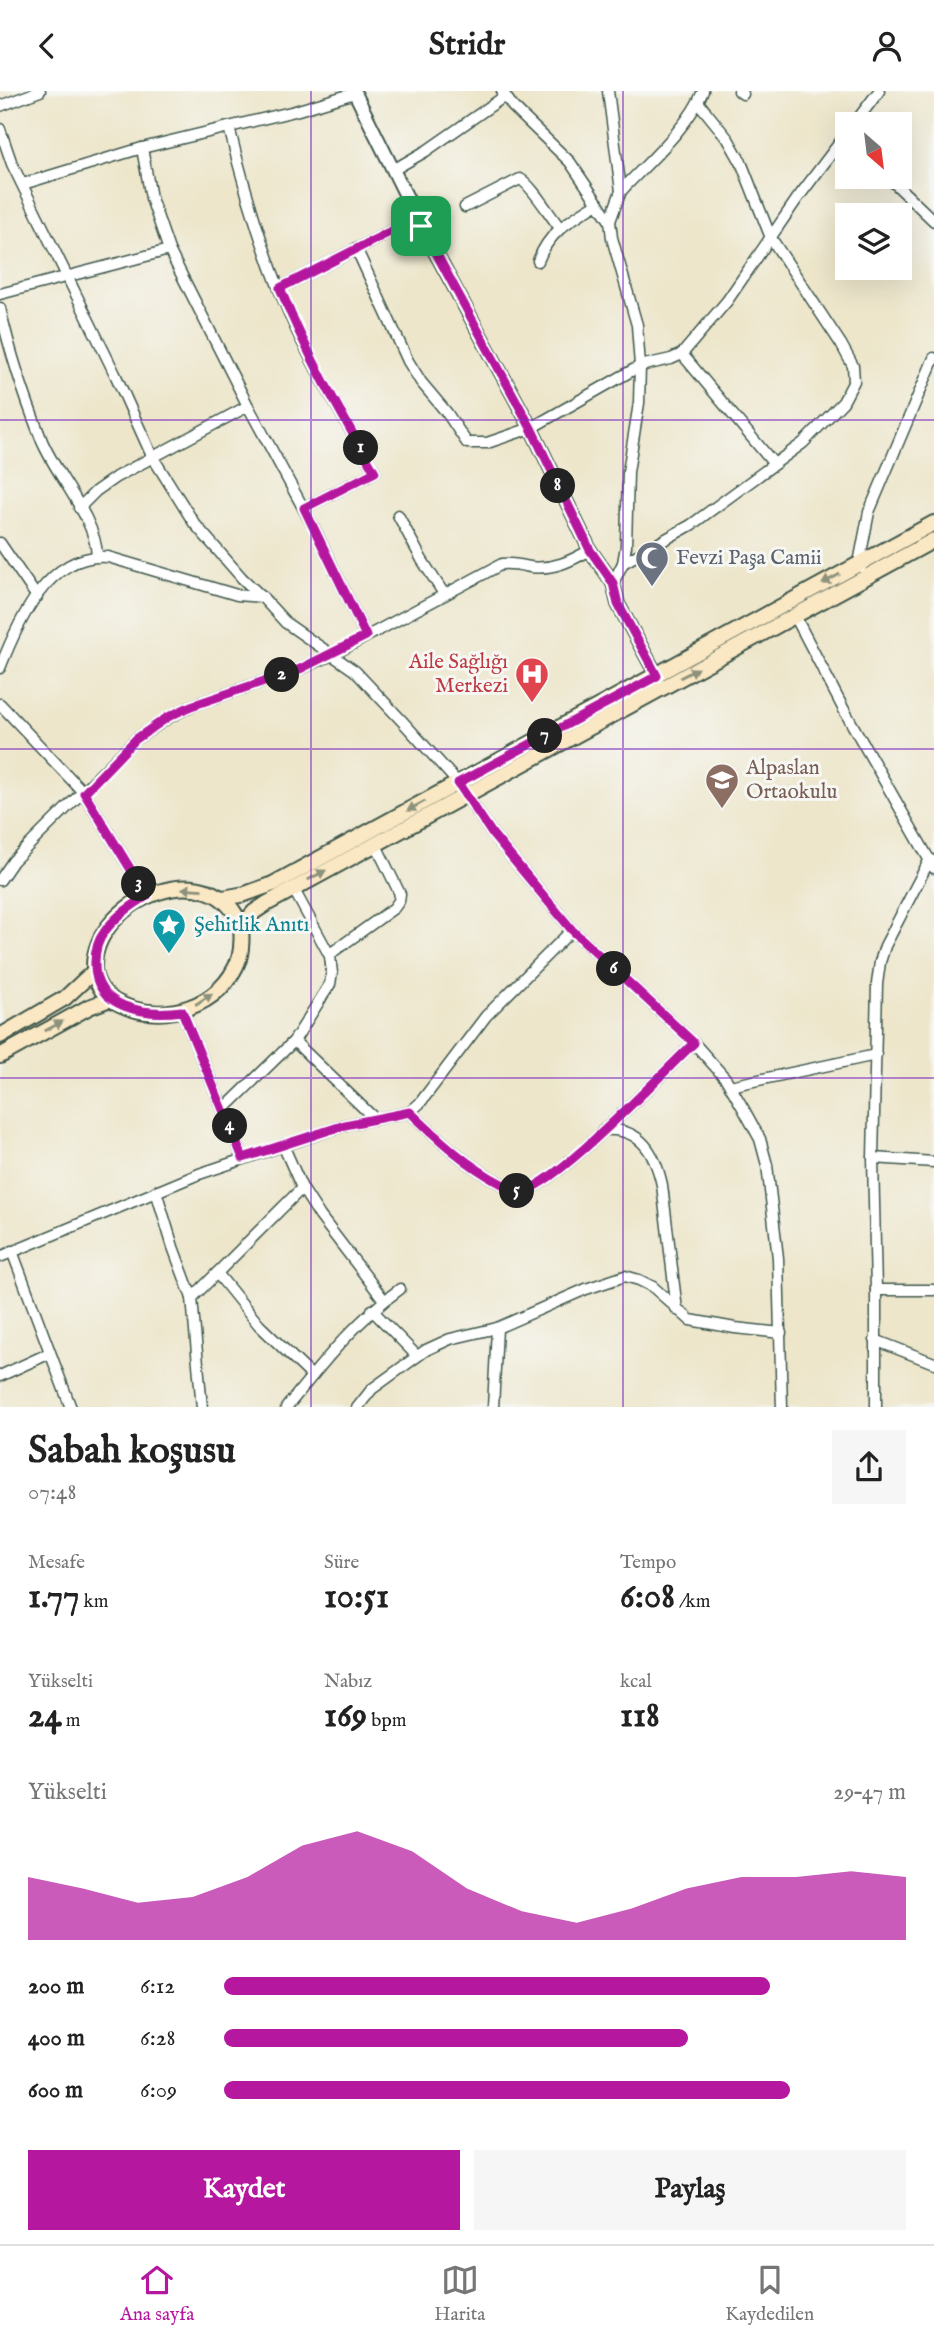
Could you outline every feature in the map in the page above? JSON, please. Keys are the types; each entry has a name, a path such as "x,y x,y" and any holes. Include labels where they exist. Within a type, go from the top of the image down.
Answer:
{"main road":[{"path":"223,898 273,884 795,616 934,523"},
{"path":"241,927 260,908 293,888 376,843 462,789 657,676 863,570 934,540"},
{"path":"185,888 204,890 223,898 237,915 242,946 239,960 211,996 182,1011 164,1014 145,1012 110,999 102,991 94,971 95,952 103,933 130,906 147,896 185,888"},
{"path":"0,1036 56,1004 94,971"},
{"path":"0,1056 89,1006 110,999"}],"street":[{"path":"0,106 40,91"},
{"path":"608,91 621,191"},
{"path":"613,583 623,563 626,546 628,472 639,403 640,366 637,325 612,238 610,221 621,191 673,135 703,91"},
{"path":"23,184 142,148 295,111 354,92 417,218 531,428 590,550 613,583 618,604 657,676"},
{"path":"860,112 872,93"},
{"path":"393,170 426,151 503,94 570,163 610,221"},
{"path":"623,563 691,525 774,464 821,426 843,402 854,381 853,366 841,344 771,238 741,162 728,139 698,102"},
{"path":"229,127 263,247 296,329 325,387 375,472 304,508"},
{"path":"0,129 12,164 152,456 194,523 286,623 355,671 462,789 493,835 572,930 694,1043 730,1086 760,1139 767,1165 778,1258 782,1407"},
{"path":"142,148 151,198 169,250 248,406 304,508 366,636"},
{"path":"356,248 408,361 421,382 467,443 487,443 531,428 640,366 682,354 727,301 797,199 835,151"},
{"path":"465,208 520,179 528,185 560,228"},
{"path":"901,189 934,221"},
{"path":"538,261 544,246 560,228 598,203"},
{"path":"280,288 417,218"},
{"path":"0,294 169,250"},
{"path":"0,308 22,386 42,440 55,469 97,542 97,556"},
{"path":"682,354 774,464"},
{"path":"863,570 869,512 934,358"},
{"path":"79,508 96,491 152,456 248,406"},
{"path":"398,515 444,594"},
{"path":"0,543 37,597"},
{"path":"0,880 13,861 136,739 168,717 191,706 300,669 332,655 502,564 514,563 544,568 556,566 590,550"},
{"path":"0,668 19,623 51,578 81,559 97,556 135,563 237,595 263,597"},
{"path":"795,616 844,711 932,863 890,936 880,962 873,1158 876,1407"},
{"path":"0,704 84,793 147,896"},
{"path":"330,956 341,944 394,908 399,901 400,894 376,843"},
{"path":"223,1110 294,1041 330,984 330,956 293,888"},
{"path":"0,1257 156,1191 243,1158 375,1119 410,1112 420,1103 486,1016 572,930"},
{"path":"182,1011 243,1158"},
{"path":"294,1041 375,1119"},
{"path":"410,1112 488,1177 516,1192 531,1190 550,1178 603,1131 694,1043"},
{"path":"730,1086 876,1055"},
{"path":"603,1131 626,1131 642,1142 658,1166 677,1310"},
{"path":"283,1145 302,1188 340,1245 384,1300"},
{"path":"873,1158 934,1162"},
{"path":"192,1298 302,1188"},
{"path":"156,1191 192,1298 202,1407"},
{"path":"12,1251 71,1407"},
{"path":"217,1273 259,1325 312,1376"},
{"path":"358,1407 372,1389 417,1356 450,1339 497,1328 586,1289 625,1276 653,1287 690,1320 780,1333"},
{"path":"287,1407 372,1310 400,1289"},
{"path":"876,1290 934,1290"},
{"path":"372,1310 417,1356"},
{"path":"493,1407 497,1328"},
{"path":"875,1340 934,1363"},
{"path":"0,1376 50,1353"}],"place":[{"name":"Fevzi Paşa Camii","path":"652,588"},
{"name":"Aile Sağlığı Merkezi","path":"532,704"},
{"name":"Alpaslan Ortaokulu","path":"722,810"},
{"name":"Şehitlik Anıtı","path":"169,955"}],"route":[{"path":"417,218 421,226 531,428 590,550 613,583 618,604 657,676 458,783 493,835 572,930 694,1043 550,1178 531,1190 516,1192 488,1177 448,1147 410,1112 345,1125 243,1158 182,1011 164,1014 123,1006 102,991 94,971 95,952 103,933 130,906 147,896 84,793 136,739 168,717 191,706 300,669 366,636 304,508 375,472 325,387 296,329 280,288 417,218"}]}
